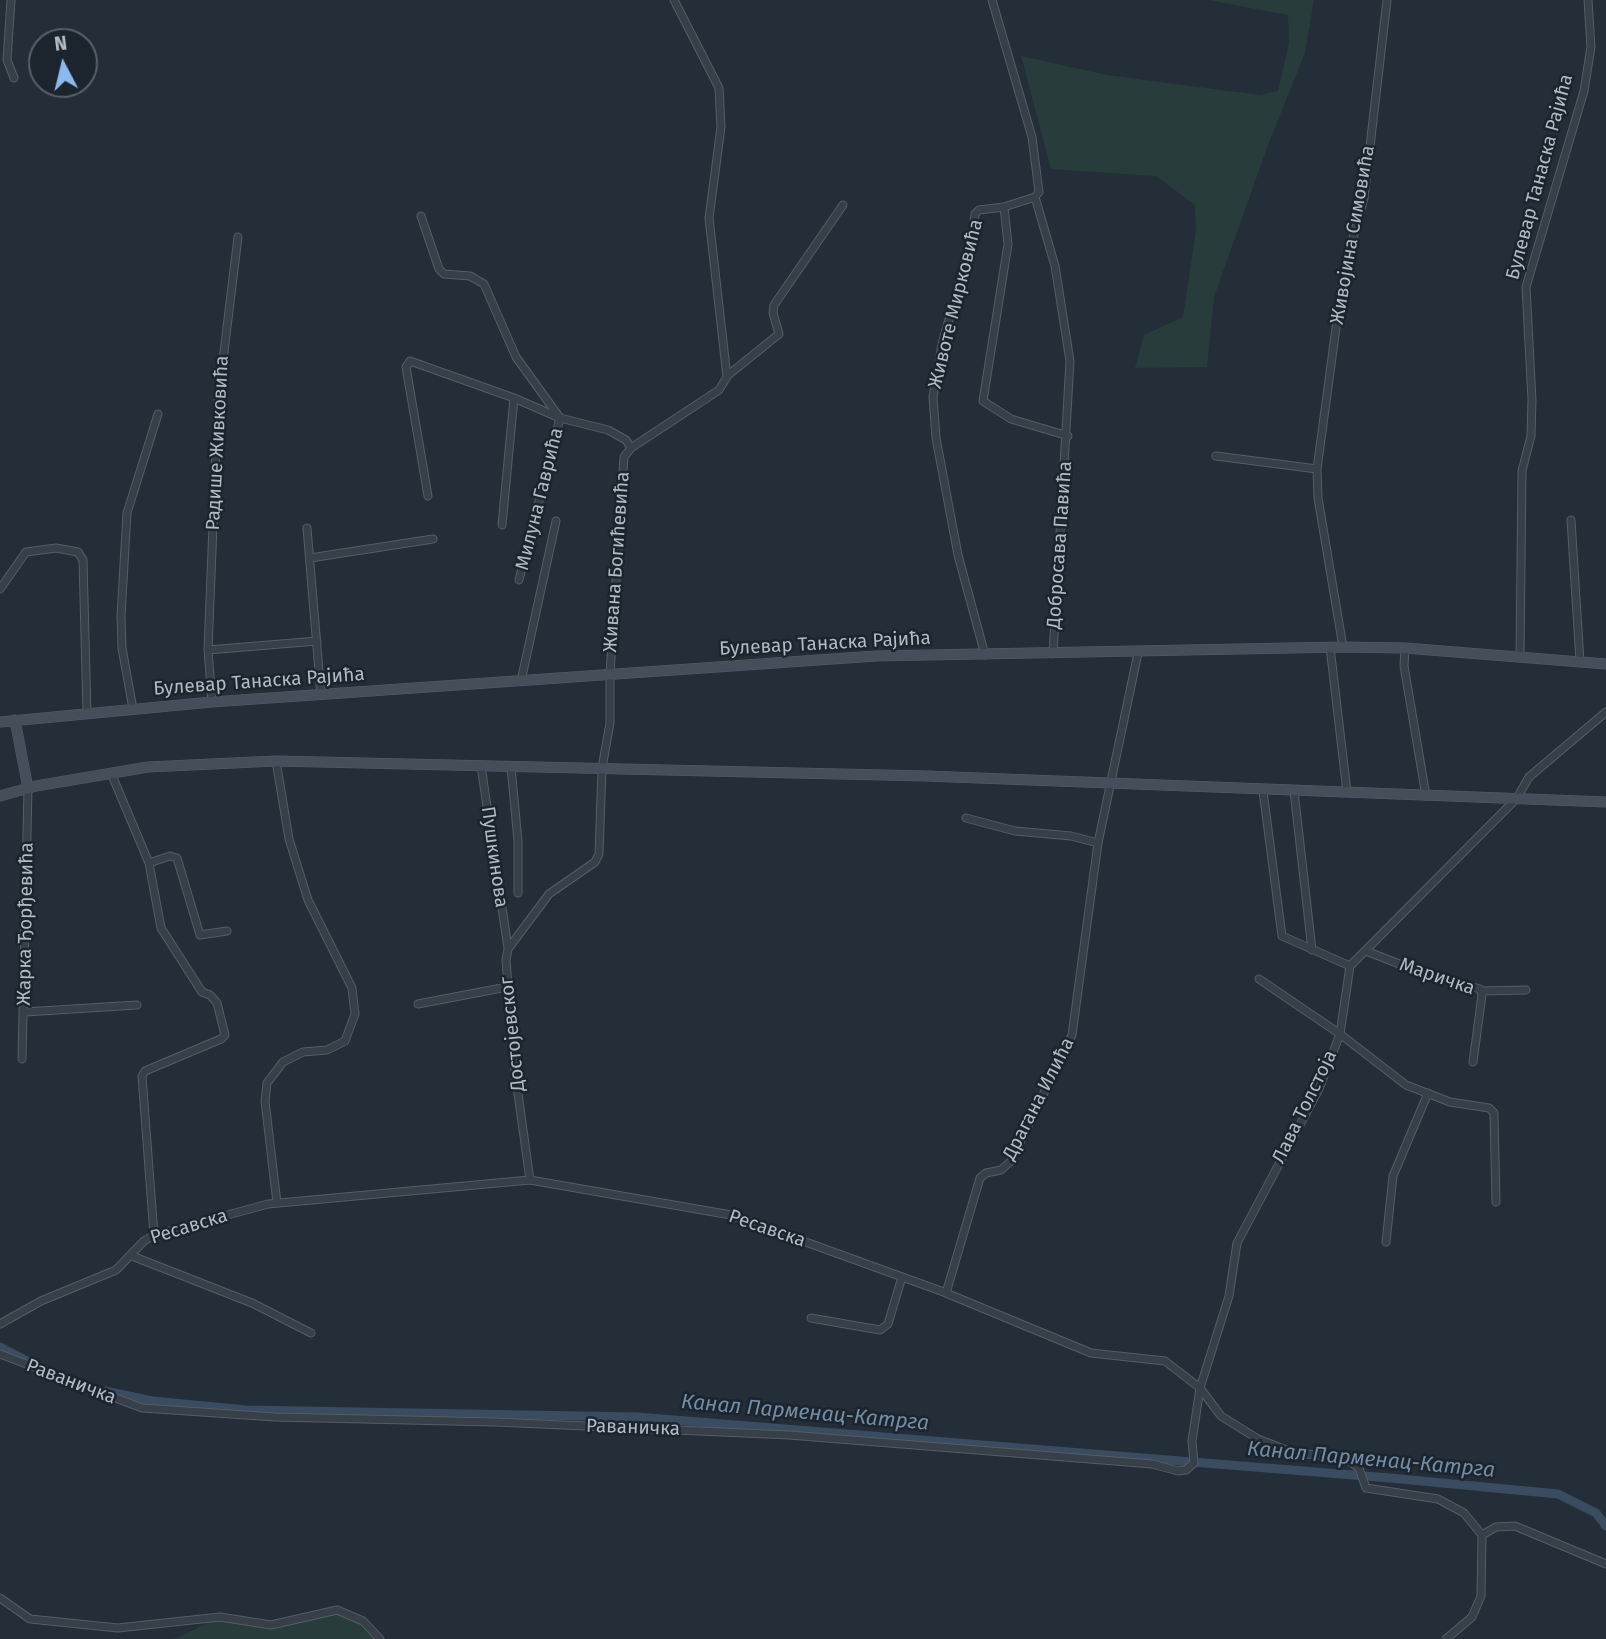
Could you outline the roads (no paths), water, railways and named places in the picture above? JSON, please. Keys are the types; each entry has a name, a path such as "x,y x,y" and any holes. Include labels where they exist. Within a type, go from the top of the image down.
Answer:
{"street":[{"path":"11,0 7,60 14,78"},
{"path":"674,0 719,88 721,127 709,218 727,377"},
{"path":"992,0 1032,137 1040,182 1035,197"},
{"name":"Живојина Симовића","path":"1343,647 1318,498 1317,469 1338,313 1349,253 1364,198 1387,0"},
{"name":"Булевар Танаска Рајића","path":"1520,656 1522,471 1531,436 1532,400 1526,287 1584,91 1591,47 1588,0"},
{"name":"Животе Мирковића","path":"985,655 958,555 936,438 933,397 942,344 972,238 975,214 979,210 1004,207 1035,197"},
{"name":"Добросава Павића","path":"1035,197 1055,266 1070,361 1068,436 1053,654"},
{"name":"Живана Богићевића","path":"610,674 624,457 631,448 719,390 727,377 779,334 773,313 774,305 843,205"},
{"name":"Добросава Павића","path":"1004,207 1008,244 983,401 1011,419 1068,436"},
{"name":"Милуна Гаврића","path":"421,216 439,269 444,274 470,276 484,284 516,358 560,418"},
{"name":"Радише Живковића","path":"212,702 208,650 218,401 238,237"},
{"name":"Милуна Гаврића","path":"428,496 407,364 414,360 560,418 608,430 626,440 631,448"},
{"name":"Милуна Гаврића","path":"502,525 513,398"},
{"name":"Булевар Танаска Рајића","path":"133,709 122,648 127,513 158,414"},
{"name":"Милуна Гаврића","path":"519,580 560,418"},
{"path":"1216,456 1317,469"},
{"path":"1571,520 1580,661"},
{"path":"521,681 556,521"},
{"path":"307,528 321,695"},
{"path":"310,558 433,539"},
{"path":"0,589 26,552 56,548 74,549 83,560 87,713"},
{"path":"208,650 317,641"},
{"path":"1330,647 1347,792"},
{"name":"Булевар Танаска Рајића","path":"0,722 212,702 876,656 1343,647 1405,648 1606,664"},
{"path":"1405,648 1404,666 1426,796"},
{"path":"1109,785 1138,653"},
{"name":"Достојевског","path":"530,1180 507,987 508,949 549,894 595,862 600,842 602,768 610,723 610,674"},
{"path":"1263,791 1282,936 1350,966 1517,798 1529,777 1606,712"},
{"path":"15,720 28,788"},
{"path":"0,796 28,788 111,773 172,765 276,761 926,776 1263,791 1606,802"},
{"path":"276,761 289,839 307,900 352,988 355,1014 345,1041 327,1050 303,1052 283,1062 267,1083 265,1101 277,1203"},
{"name":"Пушкинова","path":"481,766 508,949"},
{"path":"511,766 518,841 518,893"},
{"path":"111,773 149,863 161,928 167,942 202,992 210,995 217,1003 225,1035 145,1071 142,1076 154,1235"},
{"name":"Драгана Илића","path":"946,1293 980,1178 986,1173 1001,1170 1012,1161 1073,1035 1098,843 1109,785"},
{"name":"Жарка Ђорђевића","path":"22,1059 28,788"},
{"path":"1294,791 1312,950"},
{"path":"966,818 1015,831 1071,836 1098,843"},
{"path":"149,863 170,856 177,858 200,935 227,931"},
{"name":"Маричка","path":"1366,951 1425,974 1481,991 1474,1062"},
{"name":"Лава Толстоја","path":"1200,1388 1229,1296 1237,1243 1319,1089 1340,1034 1350,966"},
{"path":"1259,979 1340,1034 1406,1085 1450,1102 1489,1108 1494,1113 1496,1202"},
{"path":"418,1004 507,987"},
{"path":"1481,991 1526,990"},
{"path":"24,1012 137,1005"},
{"path":"1386,1242 1393,1176 1428,1093"},
{"name":"Ресавска","path":"0,1324 41,1301 107,1275 154,1235 277,1203 530,1180 731,1215 946,1293 1091,1353 1165,1361 1200,1388 1221,1416 1258,1438 1294,1453 1345,1457 1359,1468 1366,1488 1438,1499 1464,1514 1482,1535"},
{"path":"132,1256 252,1303 311,1333"},
{"path":"811,1318 880,1330 888,1324 902,1277"},
{"name":"Раваничка","path":"0,1354 142,1408 275,1417 495,1422 789,1435 1152,1464 1178,1471 1186,1470 1194,1463 1192,1442 1200,1388"},
{"path":"1446,1639 1472,1617 1480,1596 1482,1535 1496,1527 1515,1526 1606,1564"},
{"path":"0,1598 30,1619 118,1628 220,1617 271,1625 337,1610 363,1621 380,1639"}],"waterway":[{"name":"Канал Парменац-Катрга","path":"0,1347 33,1364"},
{"name":"Канал Парменац-Катрга","path":"105,1391 152,1401 246,1410 637,1417 1390,1478 1558,1494 1596,1513 1606,1526"}]}
